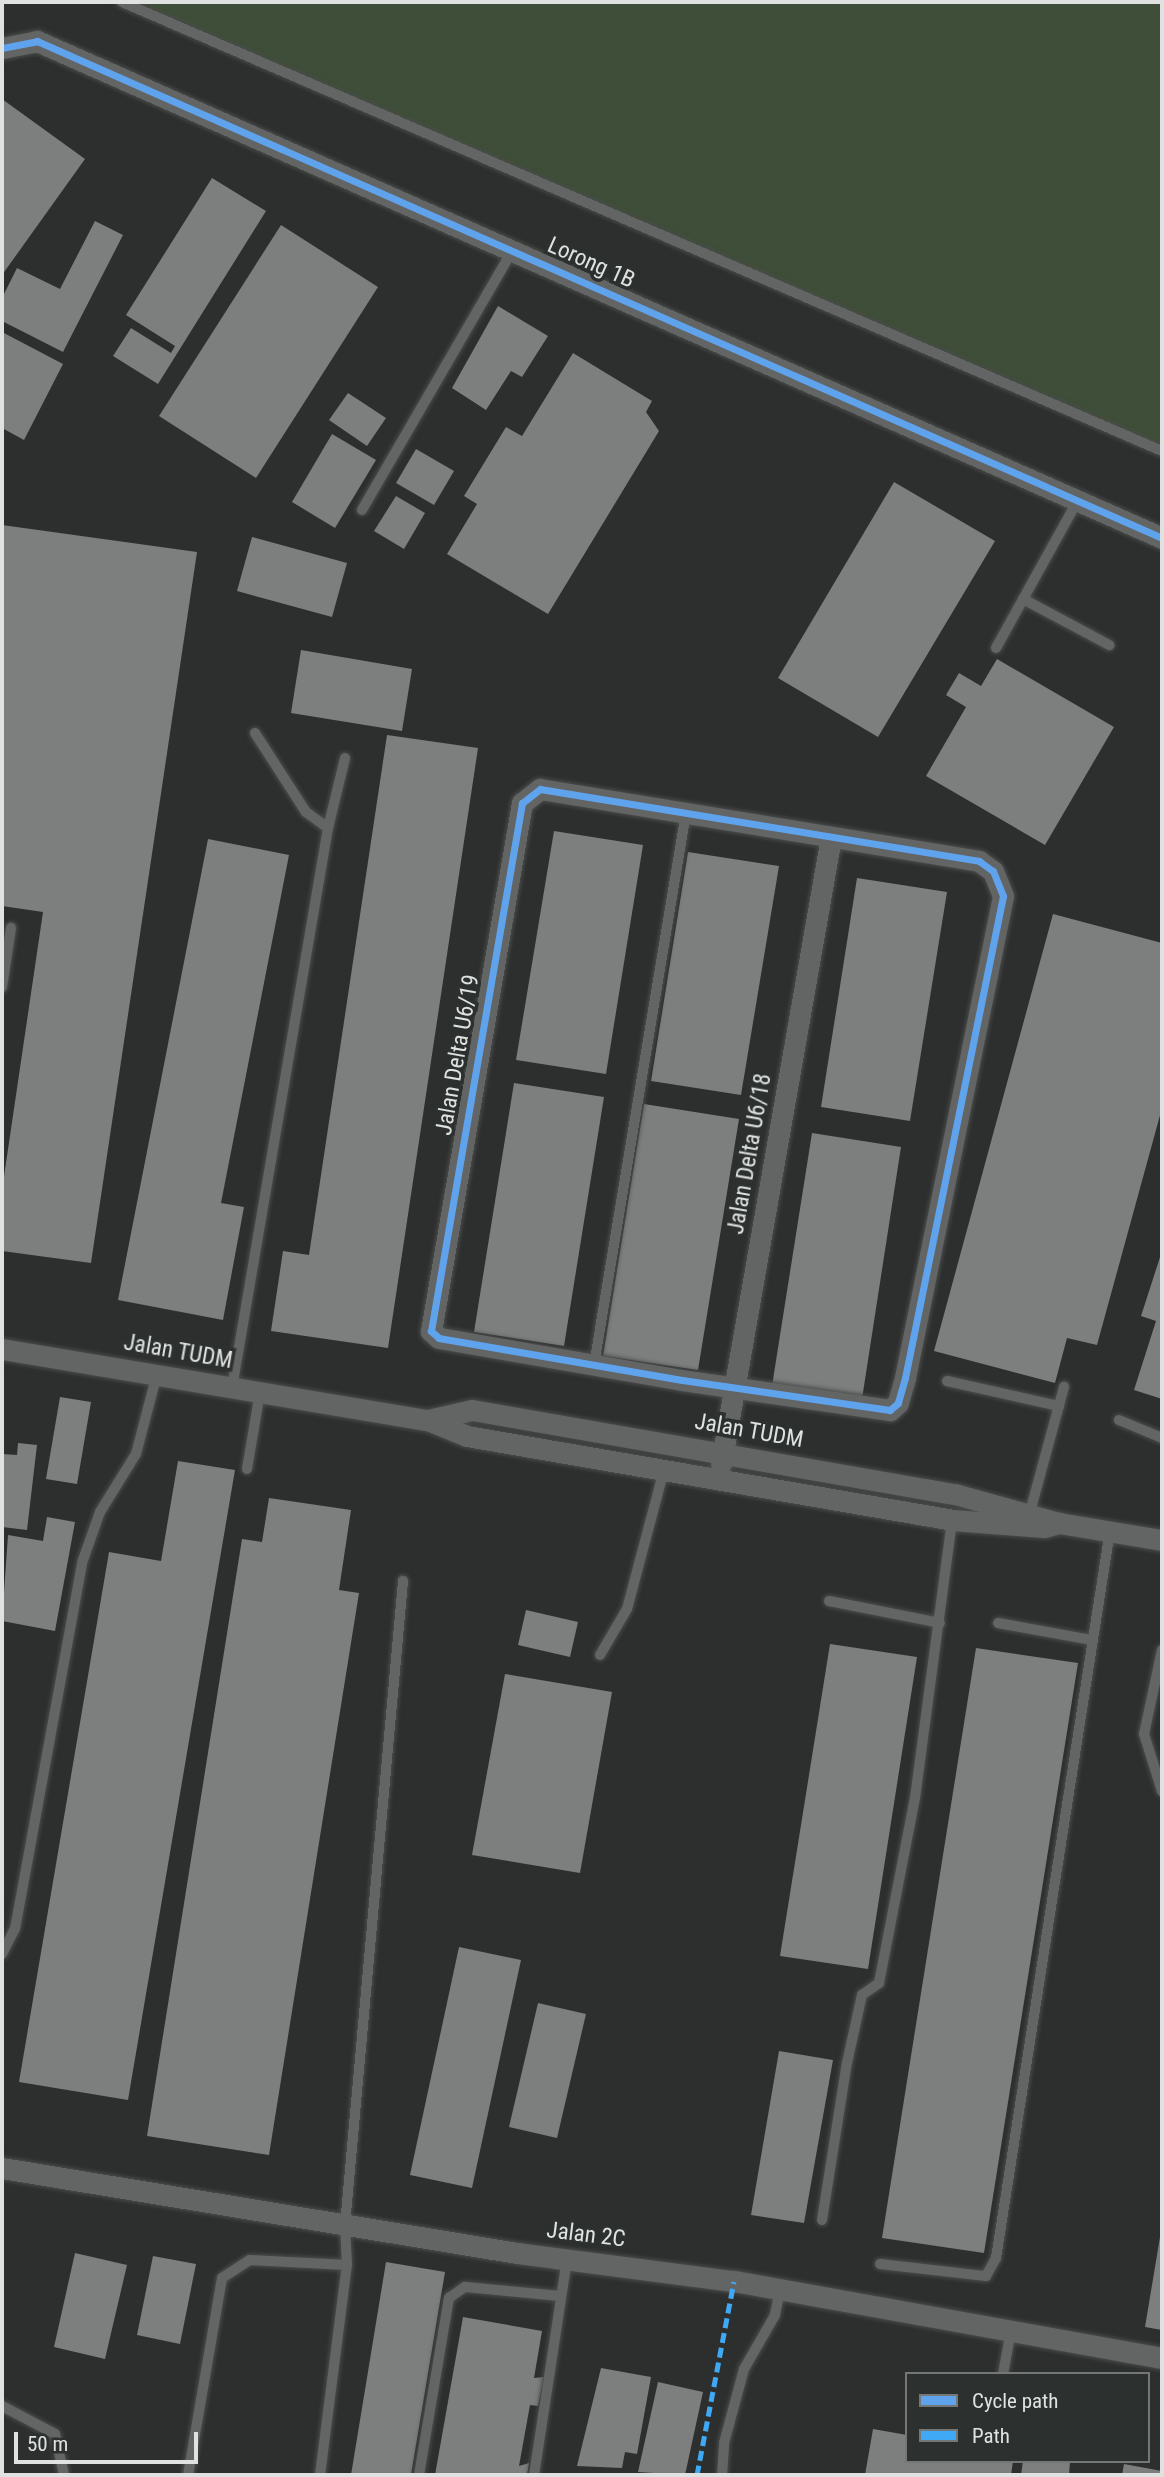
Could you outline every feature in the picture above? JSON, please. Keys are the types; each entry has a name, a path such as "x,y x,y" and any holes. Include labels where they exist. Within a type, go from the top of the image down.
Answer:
{"street":[{"name":"Lorong 1B","path":"2,48 37,41 1162,538"},
{"name":"Jalan Delta U6/19","path":"594,1365 439,1338 431,1331 431,1315 522,803 540,789 686,813"},
{"path":"594,1365 737,1389 890,1410 898,1404 1003,896 993,870 979,860 686,813"},
{"name":"Jalan Delta U6/18","path":"718,1480 737,1389 831,837"},
{"name":"Jalan TUDM","path":"2,1349 428,1420 467,1436 952,1520 1044,1527 1059,1523"},
{"name":"Jalan TUDM","path":"428,1420 472,1410 724,1452 1030,1512 1059,1523 1162,1538"},
{"name":"Jalan 2C","path":"2,2168 345,2225 780,2289 1162,2358"}],"lane":[{"path":"122,2 1162,451"},
{"path":"362,510 513,250"},
{"path":"996,648 1078,499"},
{"path":"1023,598 1109,645"},
{"path":"256,733 306,812 328,828"},
{"path":"232,1388 328,828 345,758"},
{"path":"594,1365 686,813"},
{"path":"2,987 11,928"},
{"path":"2,1954 15,1929 82,1560 100,1512 136,1454 157,1374"},
{"path":"947,1381 1059,1406"},
{"path":"1030,1512 1063,1387"},
{"path":"247,1469 260,1392"},
{"path":"1119,1420 1162,1438"},
{"path":"600,1656 627,1609 664,1470"},
{"path":"822,2220 862,1995 879,1983 915,1798 952,1520"},
{"path":"880,2264 986,2276 996,2258 1110,1531"},
{"path":"320,2475 347,2265 345,2225 403,1581"},
{"path":"830,1601 940,1623"},
{"path":"998,1623 1093,1640"},
{"path":"1162,1650 1144,1734 1162,1791"},
{"path":"534,2475 567,2259"},
{"path":"188,2475 222,2278 250,2260 347,2265"},
{"path":"419,2475 449,2298 465,2287 561,2296"},
{"path":"722,2475 724,2443 744,2369 775,2315 780,2289"},
{"path":"1003,2372 1012,2331"},
{"path":"2,2406 55,2434 64,2475"}],"green space":[{"path":"136,2 1162,2 1162,454"}],"building":[{"path":"2,99 85,159 2,275"},
{"path":"212,178 266,211 158,384 113,356 131,328 171,353 175,346 126,315"},
{"path":"95,221 123,235 63,352 2,321 2,298 17,268 60,289"},
{"path":"281,225 378,287 256,478 159,416"},
{"path":"498,306 548,336 522,377 511,371 486,410 452,388"},
{"path":"2,332 63,364 24,440 2,428"},
{"path":"573,353 652,401 646,412 659,431 548,614 447,554 477,504 464,496 506,427 522,436"},
{"path":"348,393 386,418 367,446 329,420"},
{"path":"332,434 376,460 335,528 292,502"},
{"path":"416,449 454,471 434,505 396,483"},
{"path":"894,482 995,541 878,737 778,678"},
{"path":"396,496 425,513 404,549 374,531"},
{"path":"2,525 197,552 91,1263 2,1251 2,1190 43,912 2,906"},
{"path":"252,537 347,563 332,617 237,591"},
{"path":"301,650 412,669 402,731 291,713"},
{"path":"997,659 1114,727 1045,845 926,776 966,707 946,695 959,673 981,686"},
{"path":"387,735 478,748 388,1348 271,1331 283,1251 309,1255"},
{"path":"554,831 643,845 606,1074 516,1060"},
{"path":"208,839 289,855 221,1203 244,1207 223,1320 118,1300"},
{"path":"688,852 779,866 741,1095 651,1081"},
{"path":"857,878 947,892 910,1121 821,1107"},
{"path":"1053,914 1162,943 1162,1108 1097,1345 1067,1338 1055,1383 934,1351"},
{"path":"514,1083 604,1097 564,1346 474,1332"},
{"path":"644,1104 739,1119 698,1370 603,1356"},
{"path":"812,1133 901,1147 862,1399 772,1386"},
{"path":"1162,1251 1162,1399 1134,1390 1156,1321 1141,1316"},
{"path":"60,1397 91,1402 77,1484 46,1479"},
{"path":"18,1443 37,1445 27,1530 2,1527 2,1454 17,1455"},
{"path":"178,1461 235,1470 128,2100 19,2082 109,1552 161,1561"},
{"path":"269,1498 351,1510 339,1590 359,1593 269,2155 147,2136 242,1539 262,1542"},
{"path":"47,1517 75,1522 55,1631 2,1621 8,1535 43,1541"},
{"path":"526,1610 578,1622 570,1657 518,1645"},
{"path":"830,1644 917,1657 868,1969 780,1956"},
{"path":"976,1648 1078,1663 984,2253 882,2238"},
{"path":"505,1674 612,1692 580,1873 472,1855"},
{"path":"459,1947 521,1960 472,2188 410,2175"},
{"path":"538,2003 586,2014 557,2138 509,2127"},
{"path":"779,2051 833,2060 804,2223 751,2215"},
{"path":"1162,2231 1162,2330 1145,2327"},
{"path":"75,2253 127,2265 105,2359 54,2347"},
{"path":"153,2256 196,2264 180,2344 137,2335"},
{"path":"386,2262 445,2272 411,2475 351,2475"},
{"path":"463,2317 542,2331 534,2378 544,2377 538,2406 530,2405 519,2466 529,2463 527,2475 435,2475"},
{"path":"601,2368 651,2377 637,2454 625,2452 622,2468 577,2466"},
{"path":"658,2382 703,2392 685,2475 638,2472"},
{"path":"873,2429 905,2435 905,2463 1013,2463 1011,2475 865,2475"},
{"path":"1023,2463 1070,2463 1069,2475 1021,2475"},
{"path":"1124,2464 1162,2471 1162,2475 1122,2475"}],"marked path":[{"path":"697,2475 734,2281"}],"cycle path":[{"path":"2,48 37,41 1162,538"},
{"path":"540,789 979,861 993,871 1003,896 905,1378 898,1403 890,1410 682,1380 439,1338 431,1331 522,803 540,789"}]}
